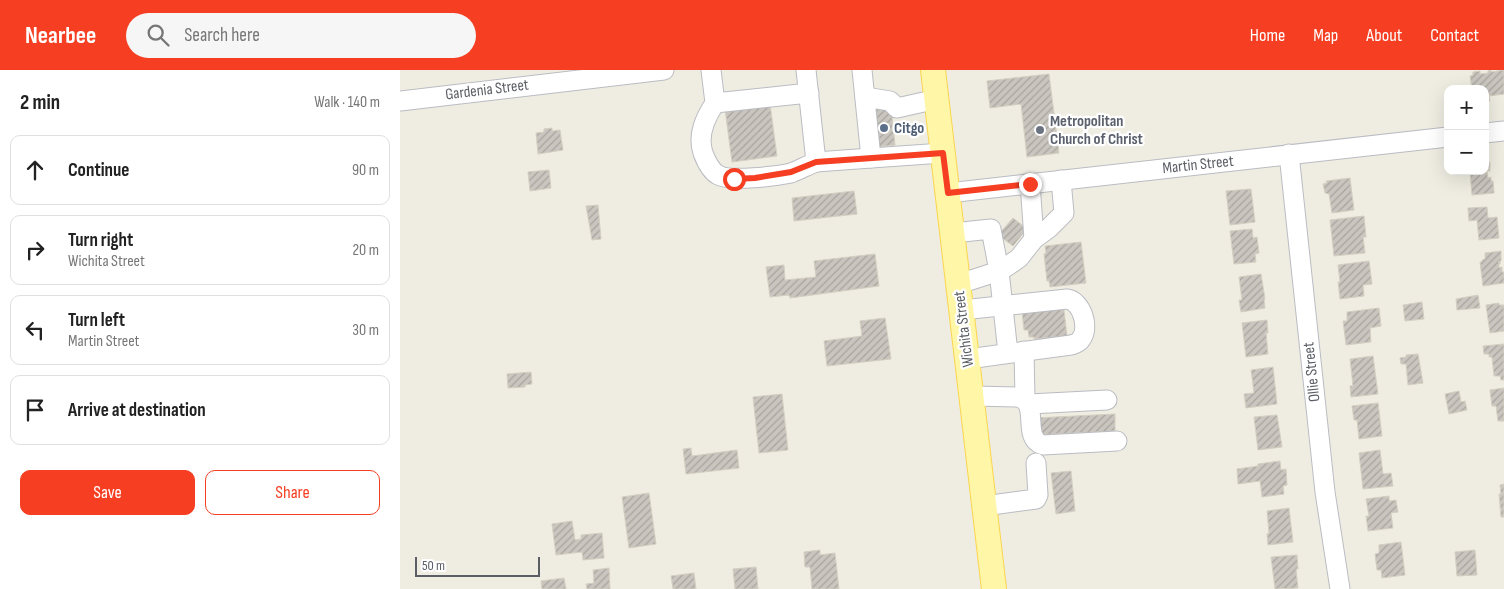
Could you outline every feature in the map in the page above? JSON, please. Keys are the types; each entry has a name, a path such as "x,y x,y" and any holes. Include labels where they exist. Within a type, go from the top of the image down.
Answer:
{"main road":[{"name":"Wichita Street","path":"934,70 994,589"}],"street":[{"name":"Gardenia Street","path":"400,101 664,70"},
{"path":"711,70 715,103 706,117 700,146 707,163 718,175 734,179 755,178 791,172 816,162 943,153"},
{"path":"806,70 816,162"},
{"path":"862,70 871,158"},
{"path":"715,103 808,93"},
{"path":"865,97 890,101 897,108 937,100"},
{"path":"1489,133 1504,131"},
{"name":"Martin Street","path":"948,193 1444,137"},
{"name":"Ollie Street","path":"1289,154 1325,492 1340,589"},
{"path":"959,284 999,271 1019,258 1034,239 1049,228 1064,213 1061,180"},
{"path":"1030,184 1034,239"},
{"path":"953,233 991,229 1003,305 1016,352 1034,440 1038,443 1051,445 1117,441"},
{"path":"962,310 1067,299 1074,301 1081,309 1085,330 1081,340 1070,345 968,359"},
{"path":"972,396 1017,397 1027,402 1107,400"},
{"path":"984,506 1036,499 1038,495 1036,463"}],"building":[{"path":"1504,70 1504,94 1489,96 1489,85 1471,85 1470,76 1473,75 1473,72 1480,71 1480,74 1488,73 1488,71"},
{"name":"Metropolitan Church of Christ","path":"1049,74 1059,153 1027,157 1021,104 990,108 987,81"},
{"path":"770,104 777,156 732,162 725,109"},
{"name":"Citgo","path":"891,107 895,145 877,147 872,110"},
{"path":"552,128 552,131 560,130 563,150 538,154 536,133"},
{"path":"549,170 551,188 530,191 528,172"},
{"path":"1470,175 1488,175 1488,178 1491,177 1494,193 1472,195"},
{"path":"1350,178 1354,210 1332,213 1329,194 1325,193 1323,184 1327,183 1326,181"},
{"path":"1251,189 1255,222 1230,225 1226,191"},
{"path":"854,191 857,214 794,221 792,198"},
{"path":"598,205 601,239 592,240 586,206"},
{"path":"1487,207 1488,218 1497,217 1499,238 1479,240 1477,220 1469,221 1468,208"},
{"path":"1364,216 1366,237 1363,237 1365,253 1334,256 1330,220"},
{"path":"1013,218 1027,229 1013,246 998,235"},
{"path":"1252,229 1253,238 1257,237 1259,253 1255,254 1256,262 1234,264 1230,231"},
{"path":"1081,242 1086,283 1050,287 1049,281 1047,281 1045,246"},
{"path":"1501,251 1501,261 1498,262 1500,262 1499,268 1502,267 1502,272 1504,272 1504,283 1483,286 1480,262 1485,259 1485,253"},
{"path":"875,254 879,286 790,298 789,295 770,297 766,267 784,265 785,280 816,277 814,261"},
{"path":"1369,261 1372,284 1363,285 1364,296 1340,299 1338,265"},
{"path":"1261,274 1265,308 1241,312 1239,300 1242,300 1239,277"},
{"path":"1478,295 1480,308 1457,310 1456,299"},
{"path":"1063,302 1067,336 1034,339 1034,337 1029,337 1028,330 1024,330 1022,313"},
{"path":"1422,302 1424,319 1405,321 1403,305"},
{"path":"1499,303 1499,305 1504,305 1504,331 1490,333 1486,305"},
{"path":"1379,308 1381,326 1370,328 1371,342 1346,345 1343,321 1347,321 1347,312"},
{"path":"885,318 891,359 827,366 824,341 862,336 860,321"},
{"path":"1267,320 1268,354 1246,357 1242,323"},
{"path":"1504,344 1504,380 1501,380 1500,376 1494,376 1492,357 1489,357 1489,354 1484,354 1483,346"},
{"path":"1418,354 1423,383 1408,385 1406,364 1401,364 1400,358 1406,357 1406,355"},
{"path":"1373,356 1378,394 1351,397 1350,386 1353,386 1350,359"},
{"path":"1273,367 1277,404 1246,408 1244,394 1254,393 1251,370"},
{"path":"531,372 532,384 525,385 525,387 508,388 507,374"},
{"path":"1504,388 1504,421 1498,421 1496,406 1492,406 1490,390"},
{"path":"1459,391 1461,402 1465,401 1467,410 1449,414 1445,394"},
{"path":"782,394 788,450 759,453 753,397"},
{"path":"1378,403 1382,436 1359,439 1357,420 1354,420 1352,406"},
{"path":"1115,414 1115,431 1035,435 1035,418"},
{"path":"1277,415 1282,447 1258,450 1254,417"},
{"path":"691,448 692,456 737,450 739,468 686,474 683,449"},
{"path":"1380,450 1383,474 1391,473 1393,486 1363,489 1359,453"},
{"path":"1280,461 1281,470 1286,469 1287,485 1283,486 1284,494 1262,497 1260,481 1238,484 1237,469"},
{"path":"1071,471 1075,511 1056,514 1051,473"},
{"path":"1504,484 1504,517 1501,517 1499,494 1501,494 1500,485"},
{"path":"649,493 656,544 629,548 622,497"},
{"path":"1389,496 1389,501 1396,500 1398,512 1391,513 1393,528 1368,531 1366,516 1369,516 1366,499"},
{"path":"1289,508 1293,542 1268,545 1267,511"},
{"path":"572,521 575,540 581,539 581,535 602,533 604,558 583,560 582,552 556,555 552,524"},
{"path":"1401,542 1405,575 1382,578 1381,570 1377,570 1375,554 1379,553 1379,545"},
{"path":"820,550 820,555 835,553 839,589 812,589 810,567 805,567 804,552"},
{"path":"1475,550 1477,575 1457,576 1455,552"},
{"path":"1297,555 1298,588 1275,589 1271,557"},
{"path":"756,567 758,589 735,589 733,569"},
{"path":"609,568 610,589 587,589 586,584 594,583 593,570"},
{"path":"694,573 696,589 673,589 671,576"},
{"path":"564,578 566,589 542,589 541,581"}],"place":[{"name":"Citgo","path":"884,128"},
{"name":"Metropolitan Church of Christ","path":"1040,130"}],"route":[{"path":"734,179 755,178 791,172 816,162 943,153 948,193 1030,184"}]}
